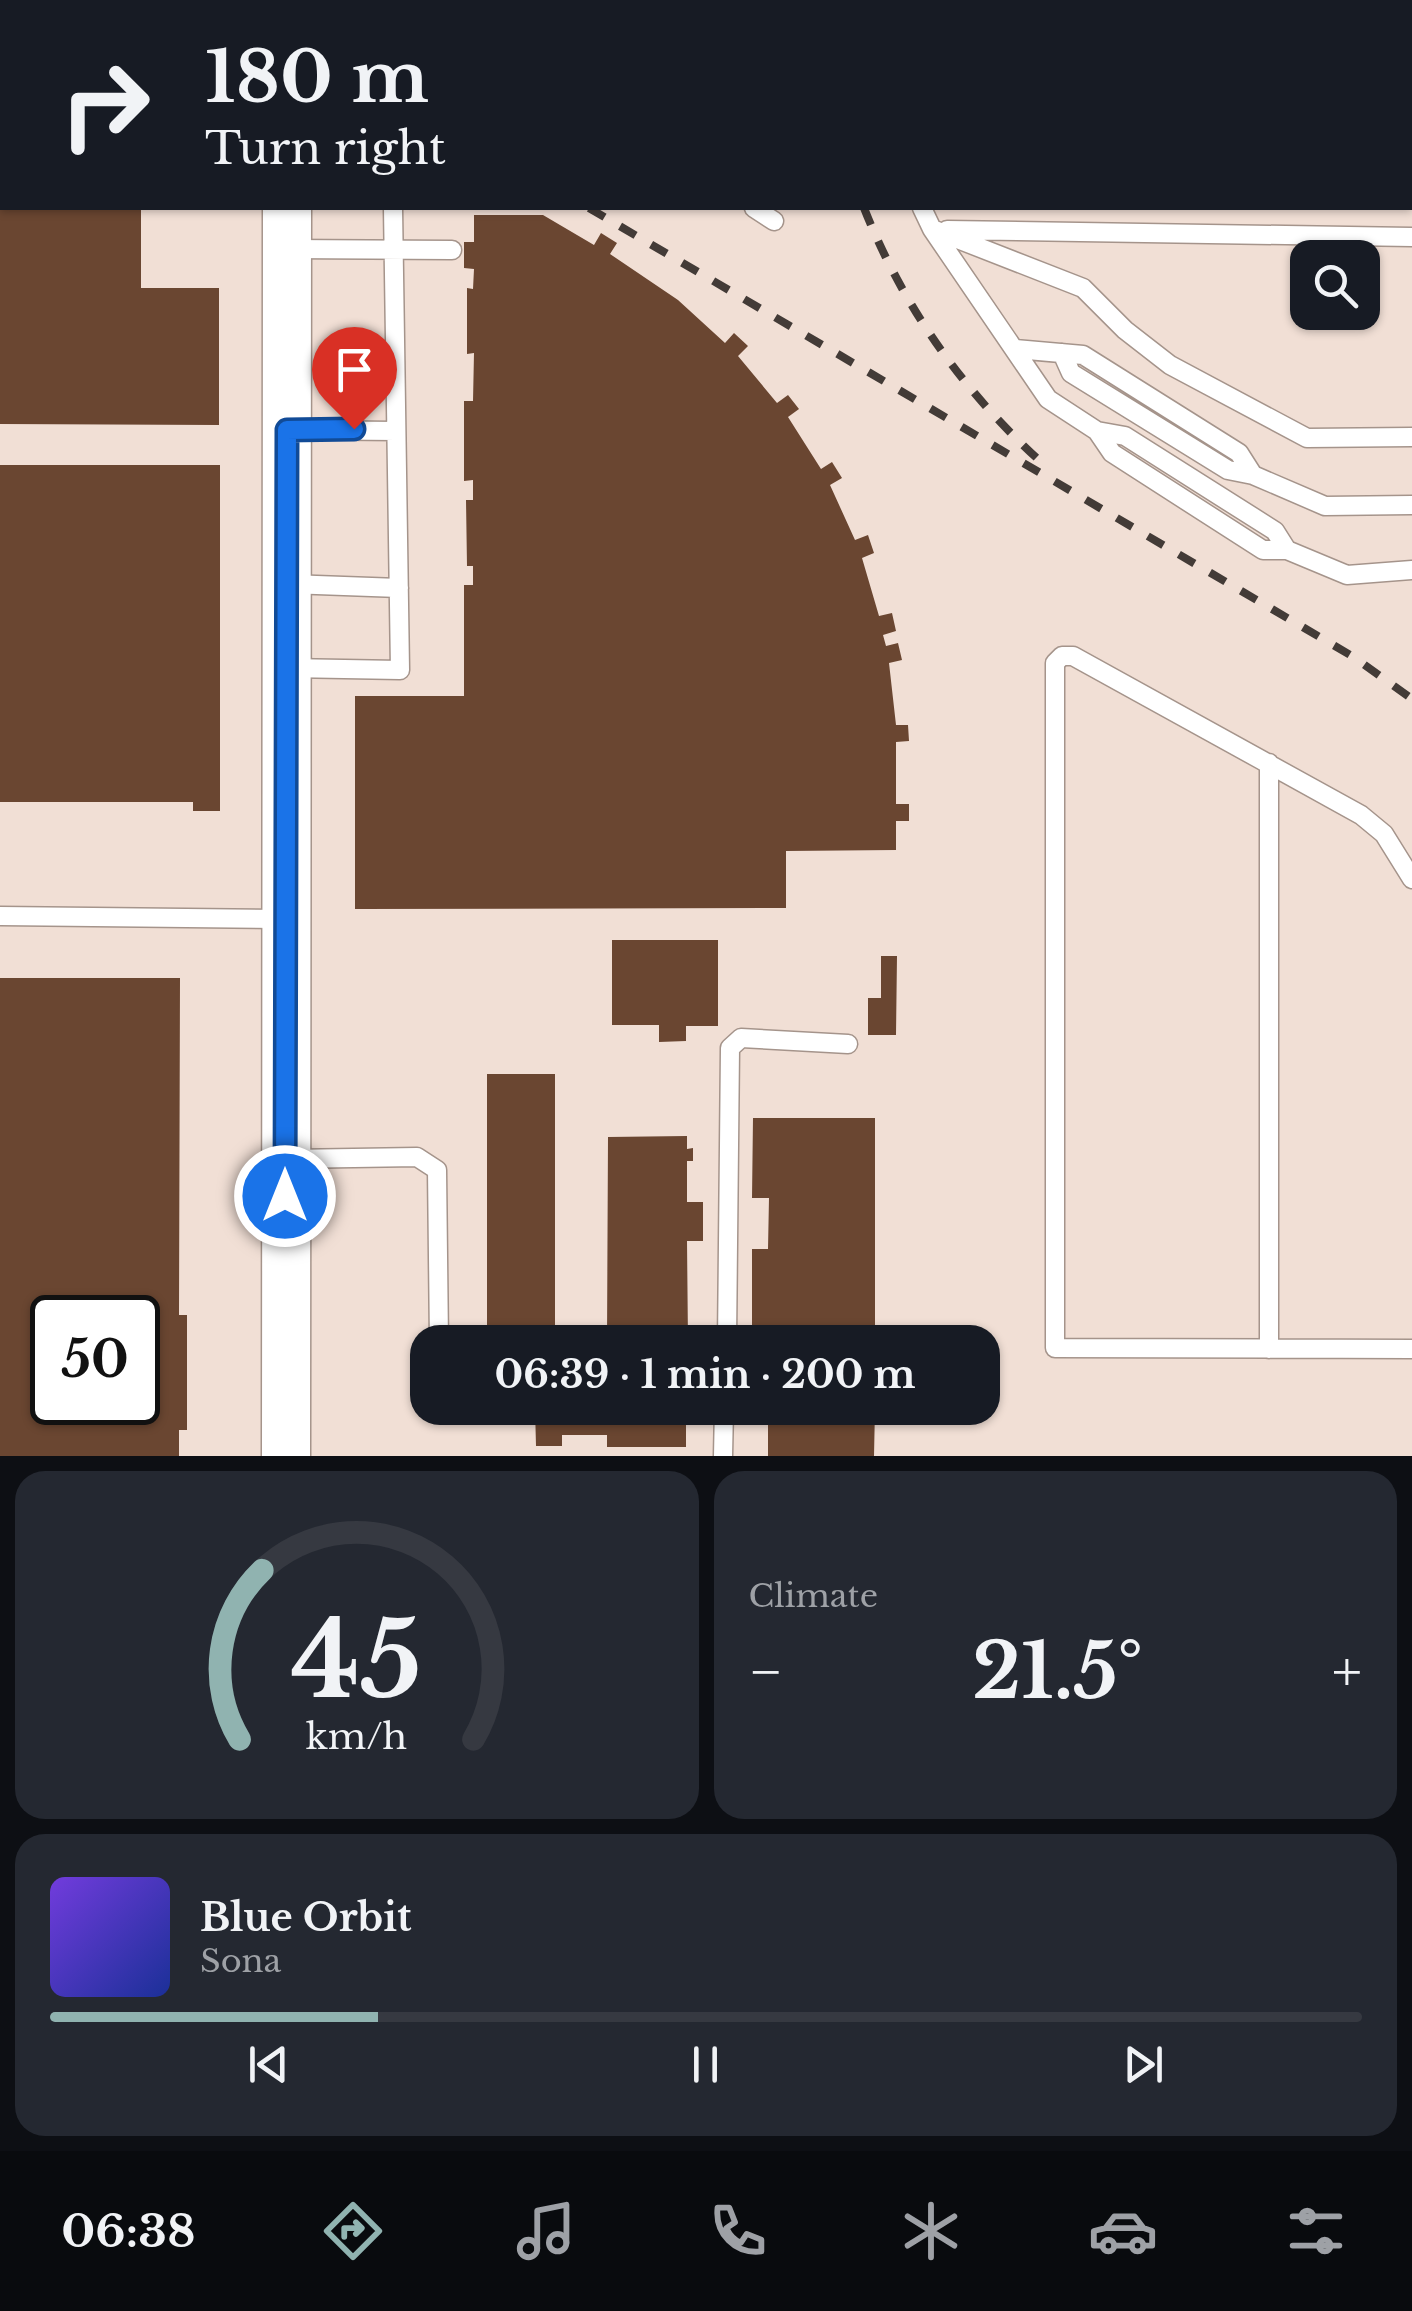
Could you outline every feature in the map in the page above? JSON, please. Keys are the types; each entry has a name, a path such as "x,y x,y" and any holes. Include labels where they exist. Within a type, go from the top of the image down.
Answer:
{"main road":[{"path":"286,1456 287,228"}],"lane":[{"path":"285,668 400,670 392,210"},
{"path":"757,210 774,221"},
{"path":"923,210 1048,399 1097,431 1125,436 1274,531 1287,550 1347,575 1412,570"},
{"path":"287,228 393,249 452,250"},
{"path":"932,229 1412,237"},
{"path":"932,229 1084,288 1125,330 1170,365 1308,438 1412,436"},
{"path":"1015,349 1083,355 1239,453 1254,475 1325,506 1412,505"},
{"path":"287,430 396,431"},
{"path":"286,584 399,588"},
{"path":"1412,880 1384,834 1361,816 1072,656 1062,656 1055,663 1055,1348 1412,1349"},
{"path":"1268,763 1268,1348"},
{"path":"0,916 284,919"},
{"path":"728,1325 732,1214 730,1048 741,1038 848,1044"},
{"path":"284,1159 417,1157 437,1170 438,1325"},
{"path":"723,1456 724,1425"}],"building":[{"path":"0,210 141,210 141,288 219,288 219,425 0,424"},
{"path":"474,215 543,215 594,245 601,233 617,243 610,254 678,300 725,343 734,333 748,346 738,356 777,403 788,395 799,409 788,417 821,469 832,462 842,478 830,485 855,540 868,535 874,553 862,558 879,616 892,613 896,631 883,635 886,646 898,643 902,660 889,663 896,725 908,725 909,741 896,742 896,804 909,804 909,821 896,821 896,850 786,851 786,908 355,909 355,696 464,696 464,585 473,585 473,566 467,566 466,500 473,500 473,480 464,481 464,401 473,401 474,353 467,354 467,288 473,289 474,269 464,268 464,242 474,242"},
{"path":"0,465 220,465 220,811 193,811 193,802 0,802"},
{"path":"612,940 718,940 718,1026 686,1026 686,1041 659,1042 659,1025 612,1025"},
{"path":"881,956 897,956 896,1035 868,1035 868,998 881,998"},
{"path":"0,978 180,978 179,1315 187,1315 187,1430 179,1430 179,1456 0,1456"},
{"path":"487,1074 555,1074 555,1325 487,1325"},
{"path":"753,1118 875,1118 875,1325 752,1325 752,1249 768,1249 769,1198 752,1198"},
{"path":"687,1136 687,1149 693,1148 693,1161 687,1161 687,1202 703,1202 703,1241 687,1241 688,1325 607,1325 608,1137"},
{"path":"535,1425 686,1425 686,1447 607,1447 607,1435 562,1435 562,1446 536,1446"},
{"path":"768,1425 875,1425 874,1456 768,1456"}],"railway":[{"path":"592,210 1352,656 1412,699"},
{"path":"865,210 897,279 937,344 985,405 1040,461"}],"route":[{"path":"285,1196 287,430 354,429"}]}
